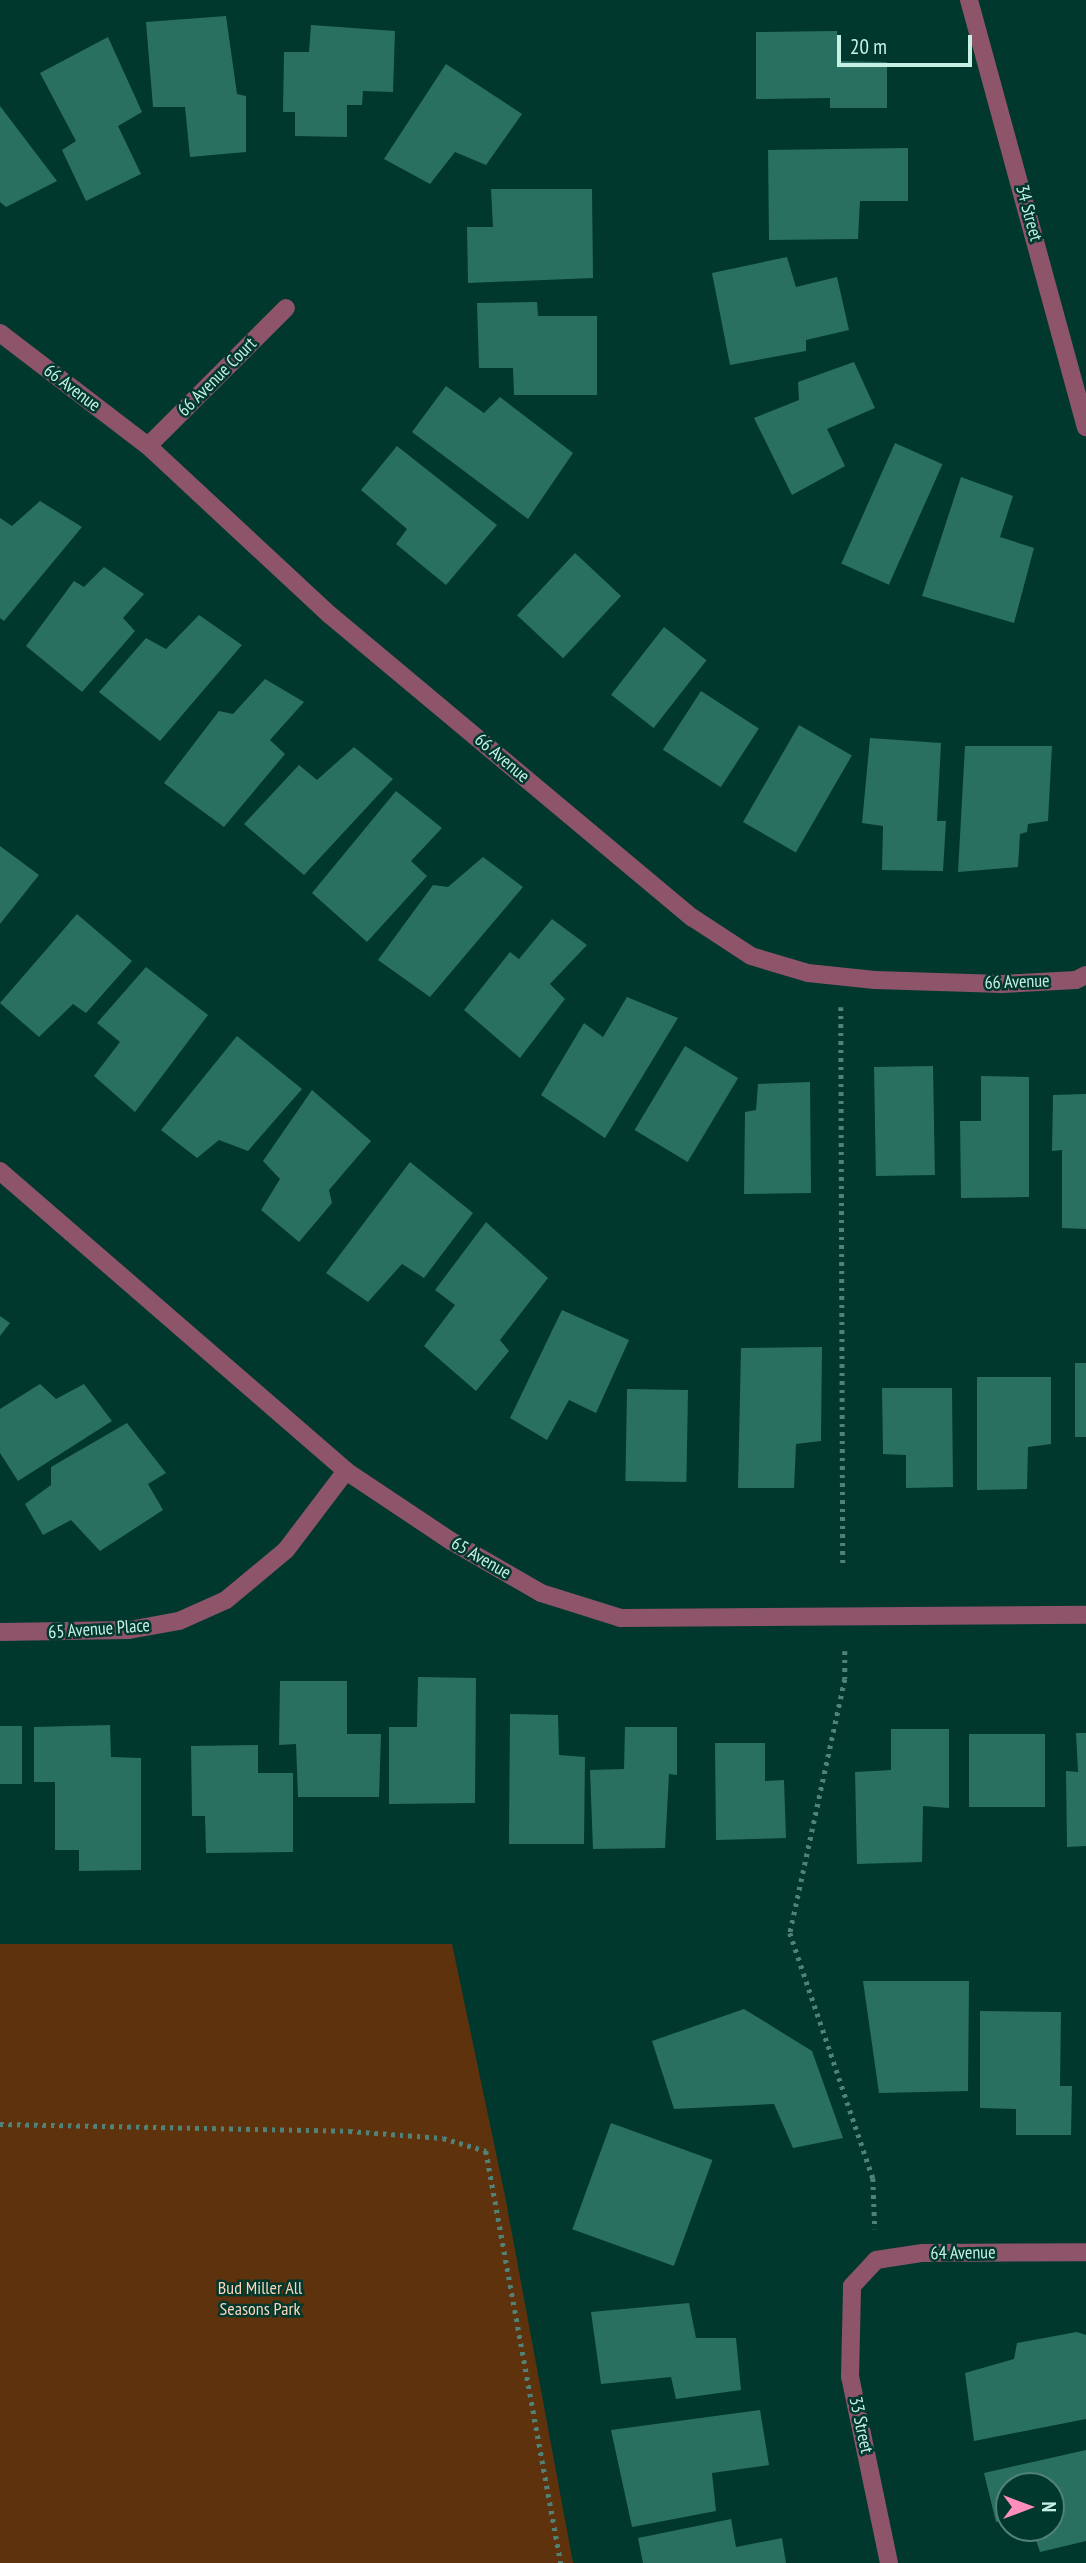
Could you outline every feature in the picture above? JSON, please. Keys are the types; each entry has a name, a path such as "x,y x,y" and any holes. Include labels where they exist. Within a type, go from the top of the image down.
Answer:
{"street":[{"name":"34 Street","path":"969,0 1086,427"},
{"name":"66 Avenue Court","path":"148,446 286,308"},
{"name":"66 Avenue","path":"0,333 148,446 330,615 693,918 751,956 808,973 875,980 1002,984 1076,980 1086,975"},
{"name":"65 Avenue","path":"0,1171 346,1471 451,1541 541,1593 621,1618 1086,1615"},
{"name":"65 Avenue Place","path":"0,1632 130,1630 179,1621 226,1600 286,1550 346,1471"},
{"name":"64 Avenue","path":"876,2260 922,2253 1086,2252"},
{"name":"33 Street","path":"876,2260 852,2286 850,2377 889,2563"}],"path":[{"path":"840,1021 843,1566"},
{"path":"845,1651 845,1679 790,1933 873,2178 876,2260"},
{"path":"0,2124 349,2131 443,2138 485,2151 561,2563"}],"green space":[{"name":"Bud Miller All Seasons Park","path":"0,1944 452,1944 505,2196 573,2563 0,2563"}],"building":[{"path":"226,16 237,94 246,96 246,152 190,157 185,107 153,107 146,22"},
{"path":"311,25 395,31 393,92 363,91 362,105 347,105 347,137 295,136 295,112 283,112 284,52 309,52"},
{"path":"837,31 838,61 887,62 887,108 830,108 830,98 756,99 756,32"},
{"path":"108,37 142,112 118,126 141,174 86,201 62,150 76,141 40,73"},
{"path":"446,64 522,114 486,165 455,152 430,184 384,159"},
{"path":"0,106 57,181 6,207 0,202"},
{"path":"908,148 908,201 860,201 858,239 769,240 768,150"},
{"path":"491,189 592,189 593,278 468,283 467,227 493,227"},
{"path":"787,257 796,287 837,277 849,330 806,340 806,351 730,365 712,273"},
{"path":"537,302 538,316 597,316 597,395 514,395 513,368 479,368 477,303"},
{"path":"854,362 875,408 827,429 845,466 792,495 754,418 799,400 798,382"},
{"path":"446,386 484,413 500,397 573,453 528,519 412,432"},
{"path":"895,443 943,464 889,585 841,564"},
{"path":"397,446 497,525 446,585 396,544 407,529 361,490"},
{"path":"961,477 1013,496 1000,537 1034,548 1014,623 922,596"},
{"path":"40,501 82,527 4,621 0,618 0,518 12,526"},
{"path":"575,553 621,596 563,658 517,615"},
{"path":"104,567 144,594 123,618 135,631 82,692 26,646 74,581 84,587"},
{"path":"199,615 242,645 160,741 99,692 146,638 166,649"},
{"path":"664,627 707,660 654,728 611,695"},
{"path":"265,679 304,702 270,740 285,754 224,827 164,783 219,711 233,714"},
{"path":"701,691 759,729 721,787 663,750"},
{"path":"799,725 852,756 796,852 743,822"},
{"path":"870,738 941,743 937,821 946,821 943,871 882,870 883,826 862,823"},
{"path":"965,746 1052,746 1048,821 1028,824 1027,832 1020,834 1018,867 958,872"},
{"path":"354,747 393,779 304,875 244,824 299,765 317,780"},
{"path":"396,791 442,828 411,861 427,876 367,942 312,893"},
{"path":"0,846 39,875 0,924"},
{"path":"483,857 523,887 430,997 378,960 433,885 448,887"},
{"path":"77,914 132,961 86,1013 73,1004 39,1037 0,1003"},
{"path":"552,919 587,945 550,984 565,999 520,1058 464,1010 510,952 519,959"},
{"path":"146,967 208,1015 135,1112 94,1076 120,1042 97,1023"},
{"path":"627,997 678,1018 605,1138 541,1095 584,1023 603,1037"},
{"path":"237,1036 302,1089 248,1151 219,1140 197,1158 161,1130"},
{"path":"685,1046 738,1078 688,1162 635,1130"},
{"path":"933,1066 935,1175 876,1176 874,1067"},
{"path":"981,1076 1029,1077 1029,1197 961,1198 960,1121 981,1121"},
{"path":"810,1082 811,1193 744,1194 745,1112 756,1110 758,1084"},
{"path":"312,1090 371,1141 329,1190 332,1203 299,1242 261,1210 280,1179 263,1161"},
{"path":"1086,1094 1086,1229 1062,1228 1062,1150 1052,1151 1053,1095"},
{"path":"410,1162 473,1213 424,1278 402,1264 368,1302 326,1273"},
{"path":"486,1222 548,1278 500,1340 509,1351 476,1391 424,1346 455,1305 435,1290"},
{"path":"562,1310 629,1340 596,1413 569,1400 547,1440 510,1418"},
{"path":"0,1316 10,1323 0,1336"},
{"path":"822,1347 821,1441 796,1444 794,1488 738,1488 741,1348"},
{"path":"1075,1363 1086,1363 1086,1437 1075,1437"},
{"path":"977,1377 1051,1377 1051,1444 1028,1447 1027,1489 977,1490"},
{"path":"40,1384 56,1399 84,1384 112,1421 18,1481 0,1453 0,1409"},
{"path":"882,1388 952,1388 953,1487 906,1488 906,1455 883,1454"},
{"path":"627,1389 688,1390 686,1482 625,1481"},
{"path":"127,1423 166,1473 148,1484 163,1510 100,1551 71,1520 43,1535 25,1504 51,1485 51,1467"},
{"path":"418,1677 476,1678 475,1803 389,1804 389,1727 417,1727"},
{"path":"280,1681 347,1681 347,1734 381,1734 379,1797 298,1797 296,1744 279,1745"},
{"path":"510,1714 558,1715 559,1755 585,1757 584,1844 509,1844"},
{"path":"110,1725 111,1757 141,1758 141,1870 79,1871 79,1850 55,1850 55,1782 34,1782 34,1727"},
{"path":"0,1726 22,1726 22,1784 0,1784"},
{"path":"625,1727 677,1727 677,1775 669,1774 665,1848 593,1849 590,1770 624,1769"},
{"path":"891,1729 949,1729 949,1808 923,1806 922,1862 857,1864 855,1772 891,1770"},
{"path":"1076,1733 1086,1733 1086,1846 1067,1847 1066,1771 1078,1772"},
{"path":"969,1734 1045,1734 1045,1807 969,1807"},
{"path":"715,1743 765,1743 765,1781 784,1780 786,1838 716,1840"},
{"path":"258,1745 258,1773 293,1773 293,1852 206,1853 205,1816 192,1816 191,1746"},
{"path":"863,1981 969,1981 968,2091 879,2093"},
{"path":"744,2009 812,2051 843,2138 793,2148 774,2104 674,2109 652,2041"},
{"path":"980,2011 1061,2012 1060,2086 1072,2086 1071,2135 1016,2135 1016,2109 980,2108"},
{"path":"611,2123 712,2160 674,2266 572,2229"},
{"path":"689,2303 696,2338 736,2338 741,2390 676,2399 671,2377 601,2384 591,2312"},
{"path":"1077,2332 1086,2335 1086,2419 974,2441 965,2373 1014,2359 1017,2343"},
{"path":"760,2410 769,2465 712,2473 716,2511 632,2527 611,2430"},
{"path":"1086,2450 1086,2541 1040,2552 1037,2542 1065,2542 1065,2472 995,2472 995,2518 984,2473"},
{"path":"731,2519 736,2547 782,2538 786,2563 643,2563 638,2538"}]}
